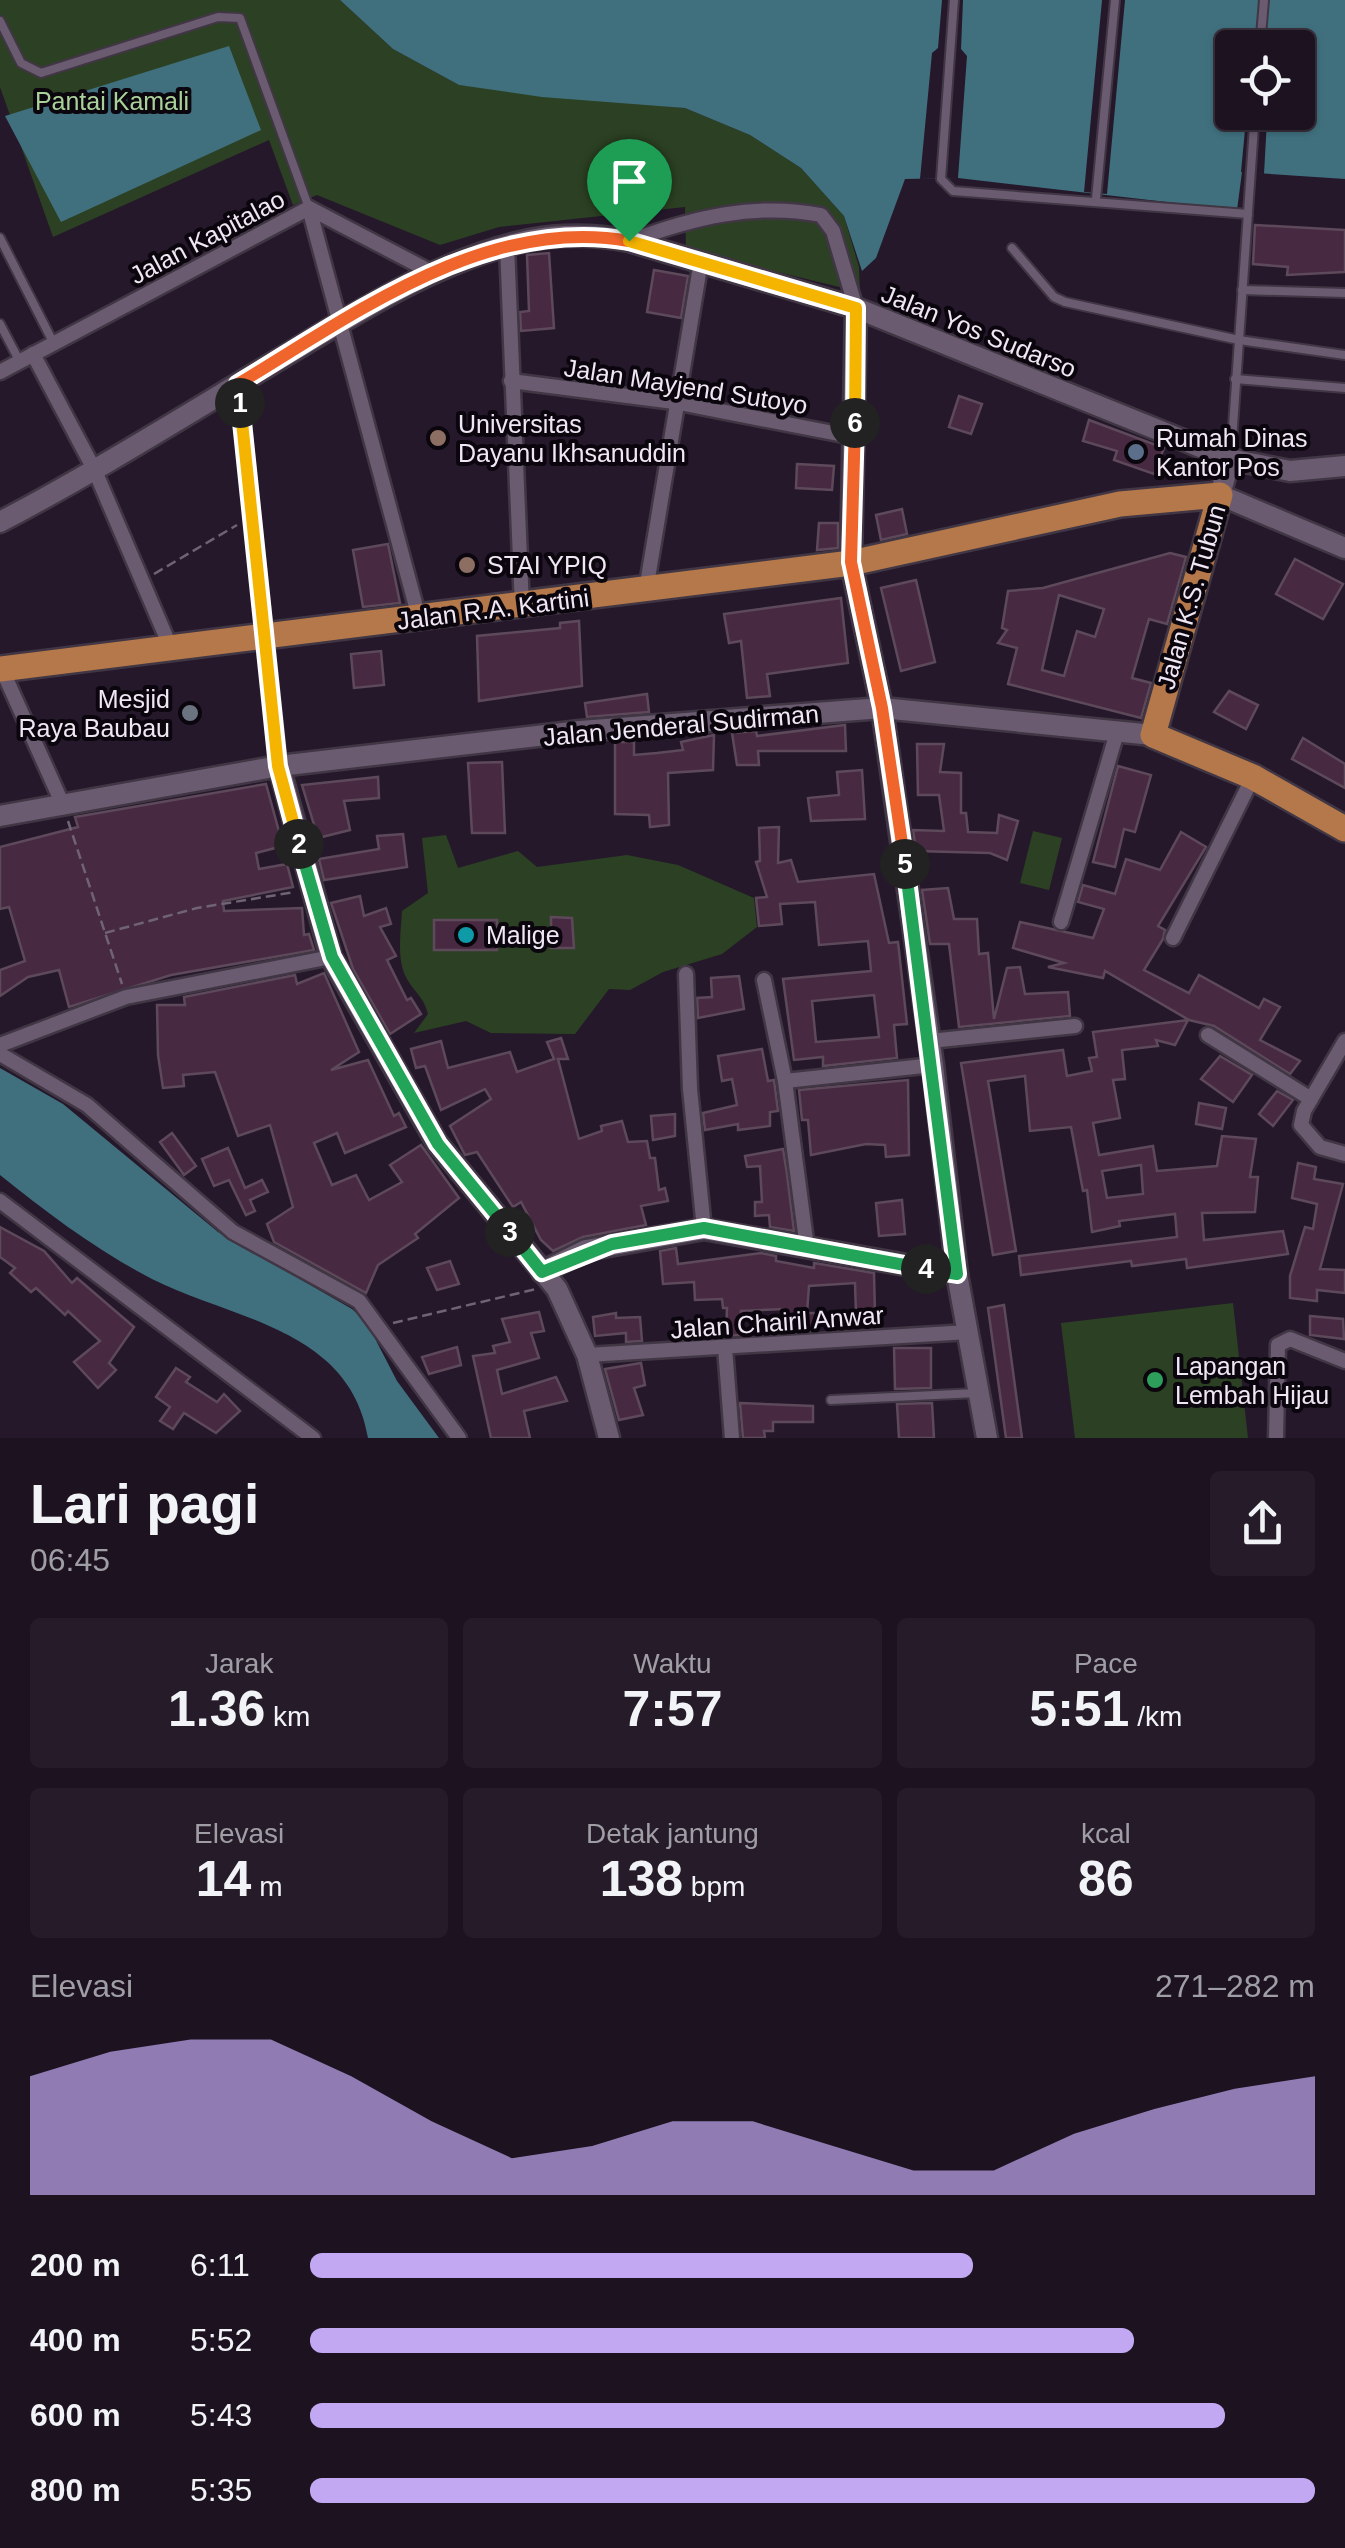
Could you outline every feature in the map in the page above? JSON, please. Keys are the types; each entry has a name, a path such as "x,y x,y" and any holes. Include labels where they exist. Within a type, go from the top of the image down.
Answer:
{"highway":[{"name":"Jalan R.A. Kartini","path":"1,667 646,591 851,562 1120,504 1220,495"},
{"name":"Jalan K.S. Tubun","path":"1153,735 1220,495"},
{"name":"Jalan Jenderal Sudirman","path":"1153,735 1254,777 1345,829"}],"main road":[{"name":"Jalan Yos Sudarso","path":"0,522 96,472 340,322 436,274 507,246 604,236 702,260 856,308 1230,459 1290,471 1345,466"},
{"path":"856,308 851,562 882,708 930,1042 957,1274 987,1438"},
{"name":"Jalan K.S. Tubun","path":"1220,495 1230,459"},
{"path":"1220,495 1345,548"},
{"name":"Jalan Jenderal Sudirman","path":"0,816 278,766 580,732 882,708 1153,735"},
{"path":"278,766 332,957 438,1144 557,1289 587,1355 609,1438"},
{"path":"542,1272 612,1244 704,1228 957,1274"}],"street":[{"name":"Jalan Kapitalao","path":"0,372 309,208 436,274"},
{"path":"309,208 419,618"},
{"path":"629,241 707,214 802,211 821,215 833,231 856,308"},
{"path":"507,246 522,607"},
{"path":"646,591 674,402 702,260"},
{"path":"34,354 96,472 170,646"},
{"name":"Jalan Mayjend Sutoyo","path":"511,381 674,402 854,437"},
{"path":"238,384 278,766"},
{"path":"1,667 63,805"},
{"path":"1062,922 1118,729"},
{"path":"1173,938 1254,777"},
{"path":"0,1045 126,997 332,957"},
{"path":"686,974 690,1089 704,1228"},
{"path":"764,980 784,1081 807,1248"},
{"path":"930,1042 1075,1026"},
{"path":"1208,1035 1310,1099"},
{"path":"1345,1041 1310,1099 1302,1128 1320,1147 1345,1154"},
{"path":"0,1054 78,1098 233,1232 359,1302 458,1438"},
{"path":"784,1081 933,1065"},
{"path":"0,1201 313,1438"},
{"name":"Jalan Chairil Anwar","path":"587,1355 969,1332"},
{"path":"1276,1438 1278,1345 1282,1340 1345,1360"},
{"path":"726,1348 732,1438"}],"lane":[{"path":"954,0 942,179 946,186 953,190 1248,214"},
{"path":"1096,200 1115,0"},
{"path":"1262,30 1264,0"},
{"path":"0,21 21,63 40,74 218,17 240,18 309,208"},
{"path":"1230,459 1254,130"},
{"path":"0,238 53,342"},
{"path":"1012,248 1054,297 1239,340 1345,355"},
{"path":"1242,290 1345,293"},
{"path":"1,329 20,362"},
{"path":"1236,380 1345,388"},
{"path":"831,1400 981,1393"}],"path":[{"path":"144,580 254,516"},
{"path":"63,805 126,997"},
{"path":"105,933 197,908 311,890"},
{"path":"380,1327 521,1290 557,1289"}],"green space":[{"name":"Pantai Kamali","path":"0,0 340,0 393,49 459,85 685,108 750,135 801,168 844,216 859,267 860,292 686,250 685,207 499,227 440,245 317,195 293,205 269,140 53,237 0,87"},
{"path":"1033,831 1062,838 1049,890 1020,883"},
{"path":"446,835 458,868 518,851 537,867 627,855 678,865 754,898 757,927 722,954 663,972 630,990 609,989 575,1034 491,1033 466,1021 414,1033 428,1014 401,963 402,911 428,893 422,838"},
{"name":"Lapangan Lembah Hijau","path":"1233,1303 1248,1438 1075,1438 1061,1323"}],"water":[{"path":"340,0 1345,0 1345,179 1242,172 1237,210 958,178 905,179 876,258 862,271 844,216 801,168 750,135 685,108 542,97 459,85 393,49"},
{"path":"229,46 261,130 61,222 5,116"},
{"path":"0,1068 63,1104 218,1232 352,1309 367,1323 397,1381 439,1438 368,1438 357,1402 338,1373 313,1351 284,1333 132,1268 73,1231 0,1175"}],"pier":[{"path":"942,0 963,0 961,49 967,56 958,178 920,179 932,53 938,48"},
{"path":"1102,0 1125,0 1107,194 1084,192"},
{"path":"1245,130 1266,130 1264,174 1241,172"}],"building":[{"path":"1255,225 1345,230 1345,272 1287,275 1288,267 1253,264"},
{"path":"549,253 554,328 521,331 520,312 529,311 527,255"},
{"path":"654,270 688,276 681,318 647,312"},
{"path":"959,396 982,404 971,434 949,427"},
{"path":"1089,420 1164,448 1154,474 1114,460 1117,451 1083,441"},
{"path":"797,464 834,466 832,490 796,488"},
{"path":"902,509 907,534 881,540 876,515"},
{"path":"819,523 838,523 838,548 817,550"},
{"path":"388,544 400,603 363,607 353,550"},
{"path":"1170,553 1186,557 1167,624 1149,619 1132,678 1151,683 1141,718 1008,684 1017,648 998,643 1007,630 1002,628 1008,591 1043,588","holes":["1059,595 1104,609 1095,637 1077,631 1064,676 1042,670"]},
{"path":"1295,559 1343,584 1323,619 1276,594"},
{"path":"916,580 935,662 901,671 881,588"},
{"path":"841,598 848,663 767,674 770,696 747,698 741,641 729,643 724,614"},
{"path":"579,621 582,686 479,701 477,636 560,628 560,623"},
{"path":"381,651 384,685 354,688 351,654"},
{"path":"1229,691 1258,705 1246,729 1214,712"},
{"path":"647,694 649,712 587,717 585,703"},
{"path":"845,725 846,751 758,751 759,765 737,765 732,733 756,731 757,736"},
{"path":"714,735 713,770 668,773 669,825 650,827 649,815 615,814 615,742 634,742 634,755 683,750 681,742"},
{"path":"1303,738 1345,764 1345,788 1292,759"},
{"path":"917,744 944,744 940,772 961,773 961,813 966,813 968,832 997,833 999,815 1018,821 1007,860 990,853 916,851 913,830 944,831 939,795 918,795"},
{"path":"502,762 505,833 472,833 468,763"},
{"path":"1118,766 1151,775 1135,832 1124,829 1115,867 1093,862"},
{"path":"862,770 865,819 811,821 808,798 839,795 837,772"},
{"path":"378,777 379,798 344,801 350,830 318,838 302,785"},
{"path":"266,784 283,846 256,853 259,869 287,864 293,887 223,901 224,911 302,908 304,935 309,934 314,950 171,975 69,1007 59,970 28,977 0,996 0,970 25,961 9,907 0,909 0,847 78,827 75,817"},
{"path":"779,827 778,863 791,860 798,882 874,874 889,943 898,942 907,1024 894,1025 897,1058 823,1066 823,1057 794,1060 783,979 871,971 868,941 819,945 815,902 780,904 782,924 759,926 756,898 767,897 756,862 760,861 759,828","holes":["874,995 879,1037 816,1042 812,1001"]},
{"path":"1181,832 1206,847 1158,926 1165,930 1163,939 1144,970 1189,993 1199,975 1259,1008 1264,999 1280,1007 1260,1040 1300,1061 1290,1074 1214,1026 1189,1020 1105,971 1103,978 1048,967 1064,963 1013,948 1020,922 1093,938 1104,909 1078,902 1083,885 1115,894 1126,859 1160,870"},
{"path":"403,834 407,867 324,880 319,859 379,849 377,836"},
{"path":"948,888 954,919 977,919 979,954 988,953 994,1019 1007,968 1020,967 1025,994 1068,992 1070,1016 959,1027 949,944 930,944 922,890"},
{"path":"360,896 364,916 386,908 391,924 380,927 396,956 387,960 407,1000 411,998 421,1014 390,1034 353,969 331,903"},
{"path":"551,917 572,918 574,948 551,948"},
{"name":"Malige","path":"434,920 497,920 497,950 434,950"},
{"path":"324,973 359,1052 331,1070 368,1060 394,1116 399,1113 406,1127 345,1153 337,1133 314,1143 332,1185 356,1175 369,1200 402,1182 390,1165 421,1145 459,1198 415,1234 418,1238 378,1265 366,1293 274,1242 267,1224 293,1207 270,1125 238,1136 215,1072 183,1075 184,1086 163,1088 158,1055 157,1005 185,1005 184,997 295,975 297,984"},
{"path":"739,976 744,1009 698,1018 697,998 712,997 711,978"},
{"path":"1188,1020 1175,1045 1156,1040 1158,1046 1122,1050 1125,1079 1113,1080 1120,1118 1093,1123 1099,1155 1153,1146 1157,1171 1217,1166 1222,1136 1256,1139 1250,1177 1258,1177 1255,1212 1202,1213 1204,1240 1283,1231 1288,1254 1187,1268 1186,1259 1132,1266 1131,1261 1021,1275 1019,1256 1177,1237 1175,1214 1119,1221 1120,1226 1092,1232 1087,1190 1083,1191 1071,1127 1030,1131 1025,1076 988,1081 1016,1251 993,1255 961,1063 1063,1050 1067,1076 1092,1071 1089,1058 1097,1057 1093,1032","holes":["1141,1165 1143,1194 1107,1198 1102,1171"]},
{"path":"561,1038 568,1059 558,1059 579,1139 602,1131 601,1126 622,1121 628,1142 647,1141 650,1158 655,1158 659,1190 665,1188 668,1201 641,1206 646,1225 583,1237 553,1251 541,1240 521,1202 513,1207 477,1152 465,1155 450,1126 491,1099 485,1089 441,1110 425,1066 416,1068 411,1049 441,1041 448,1068 510,1052 517,1072 554,1059 547,1042"},
{"path":"762,1049 768,1081 774,1080 778,1111 770,1112 770,1126 738,1130 738,1124 705,1130 703,1113 737,1105 732,1079 722,1081 718,1056"},
{"path":"1220,1056 1252,1075 1233,1102 1201,1079"},
{"path":"908,1080 909,1155 886,1157 885,1145 866,1144 811,1155 808,1120 802,1120 799,1090"},
{"path":"1277,1091 1293,1100 1273,1126 1259,1114"},
{"path":"1199,1103 1226,1108 1222,1129 1196,1124"},
{"path":"675,1114 675,1136 653,1140 651,1116"},
{"path":"172,1133 196,1166 184,1175 160,1142"},
{"path":"228,1148 245,1188 262,1180 268,1192 250,1200 255,1211 246,1215 229,1180 214,1186 202,1159"},
{"path":"783,1149 794,1231 770,1227 769,1215 755,1216 755,1202 762,1202 760,1166 747,1167 745,1156"},
{"path":"1298,1163 1316,1167 1314,1179 1343,1184 1320,1269 1345,1270 1345,1293 1317,1290 1317,1301 1290,1298 1290,1276 1305,1227 1313,1229 1317,1204 1292,1198"},
{"path":"902,1200 905,1234 879,1236 876,1203"},
{"path":"0,1227 44,1251 72,1283 77,1278 134,1327 109,1363 116,1370 98,1388 74,1362 100,1341 68,1311 65,1315 36,1288 31,1292 10,1273 15,1268 0,1257"},
{"path":"676,1248 678,1264 761,1253 776,1256 776,1261 814,1268 814,1263 874,1273 875,1314 856,1314 855,1283 809,1286 807,1313 816,1313 818,1330 784,1332 783,1309 741,1311 740,1335 726,1336 727,1308 723,1308 722,1299 695,1300 694,1282 663,1284 660,1251"},
{"path":"450,1261 459,1284 437,1290 427,1268"},
{"path":"1004,1305 1022,1438 1006,1438 988,1308"},
{"path":"539,1312 544,1331 531,1333 539,1358 497,1370 502,1394 556,1377 567,1401 524,1411 530,1438 491,1438 473,1356 495,1353 493,1346 510,1342 502,1319"},
{"path":"616,1313 616,1318 640,1317 642,1341 626,1342 626,1333 595,1336 593,1317"},
{"path":"1310,1316 1343,1319 1344,1339 1310,1335"},
{"path":"457,1347 461,1365 429,1374 422,1357"},
{"path":"894,1348 931,1348 931,1388 895,1389"},
{"path":"641,1363 645,1385 634,1388 643,1415 619,1420 605,1369"},
{"path":"176,1368 190,1377 186,1382 217,1402 224,1394 240,1411 216,1433 184,1413 173,1429 160,1421 170,1407 156,1397"},
{"path":"740,1403 813,1406 813,1422 773,1422 773,1431 764,1431 765,1438 743,1438"},
{"path":"932,1403 934,1438 899,1438 897,1404"}],"place":[{"name":"Universitas Dayanu Ikhsanuddin","path":"438,438"},
{"name":"Rumah Dinas Kantor Pos","path":"1136,452"},
{"name":"STAI YPIQ","path":"467,565"},
{"name":"Mesjid Raya Baubau","path":"190,713"},
{"name":"Malige","path":"466,935"},
{"name":"Lapangan Lembah Hijau","path":"1155,1380"}],"route":[{"path":"604,236 629,241 856,308 851,562 882,708 933,1065 957,1274 704,1228 586,1250 542,1272 438,1144 332,957 320,928 278,766 238,384 340,322 466,258 532,240 604,236"}]}
